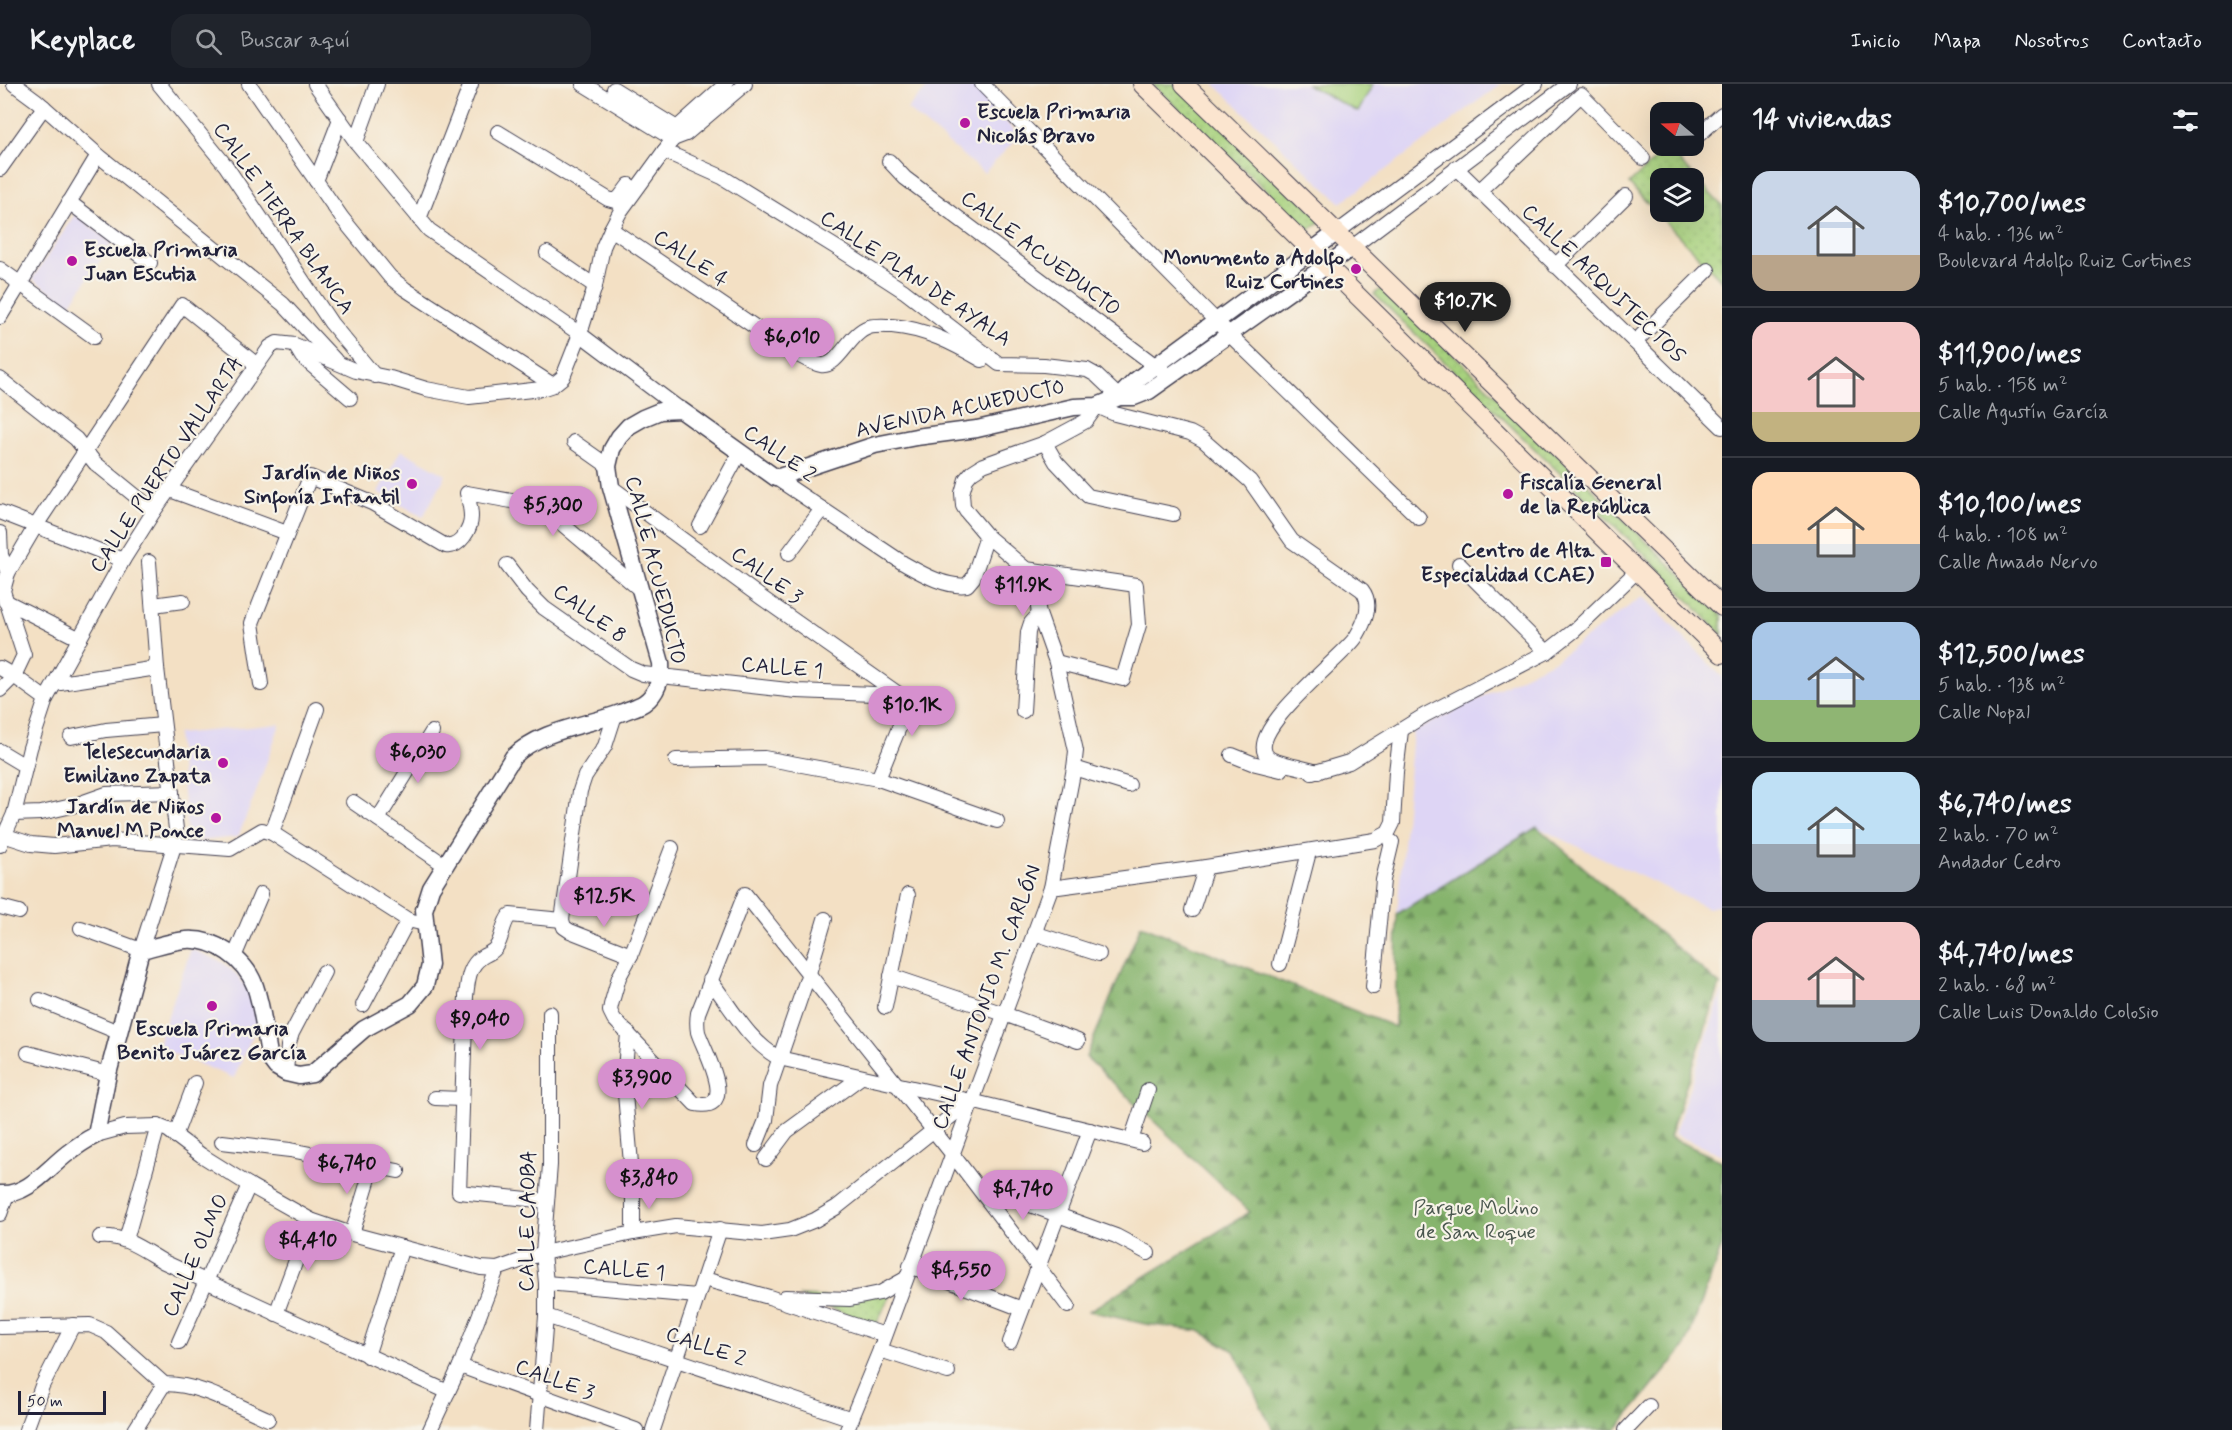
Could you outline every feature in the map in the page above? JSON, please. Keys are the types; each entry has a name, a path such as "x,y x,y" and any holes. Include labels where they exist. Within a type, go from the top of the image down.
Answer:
{"main road":[{"path":"1142,84 1722,654"},
{"path":"1184,84 1722,607"}],"street":[{"path":"14,84 283,304 339,364"},
{"name":"CALLE TIERRA BLANCA","path":"159,84 226,166 331,323 375,376"},
{"path":"249,84 342,218 390,277 553,385"},
{"name":"CALLE 2","path":"315,84 356,142 429,230 580,334 681,410 822,509 922,574 959,586 967,585 973,578 987,536"},
{"path":"356,142 377,84"},
{"path":"419,219 471,84"},
{"path":"583,84 675,134 686,134 745,84"},
{"path":"295,345 339,364 375,376 469,397 541,389 553,385 563,376 580,334 595,286 603,247 620,212 675,134 726,84"},
{"path":"982,84 1230,335 1419,518"},
{"name":"AVENIDA ACUEDUCTO","path":"1119,397 1135,381 1536,84"},
{"name":"AVENIDA ACUEDUCTO","path":"777,478 875,445 916,436 976,429 1074,407 1097,406 1119,397 1134,397 1149,392 1351,248 1569,84"},
{"path":"614,88 675,134"},
{"path":"1479,191 1581,95 1643,158"},
{"path":"0,169 44,107"},
{"path":"1704,130 1722,114"},
{"path":"316,181 340,119"},
{"path":"498,132 608,199 615,201 635,176 649,170"},
{"name":"CALLE PLAN DE AYALA","path":"664,151 722,177 842,251 904,291 999,364 1044,365 1087,370 1096,375 1119,397"},
{"path":"0,317 98,155"},
{"name":"CALLE ACUEDUCTO","path":"889,161 905,178 1170,377"},
{"name":"CALLE ARQUITECTOS","path":"1456,168 1555,266 1719,419"},
{"path":"1555,266 1626,196"},
{"path":"69,202 150,263"},
{"name":"CALLE 4","path":"611,229 792,352 820,365 828,366 835,361 848,342 859,332 871,326 909,328 930,333 982,360 999,364"},
{"path":"547,253 595,286"},
{"path":"0,269 94,337"},
{"path":"1635,342 1708,270"},
{"path":"0,690 14,676 24,655 3,594 8,573 35,526 182,305 257,365"},
{"name":"CALLE PUERTO VALLARTA","path":"1,838 14,814 25,766 45,699 123,560 270,346 277,343 295,345"},
{"path":"295,345 302,357 351,398"},
{"path":"0,380 76,439 95,463 154,512"},
{"path":"1056,662 1123,679 1139,626 1136,585 1026,568 987,536 963,506 962,493 966,478 983,465 1045,443 1086,422 1097,406 1115,414 1190,433 1203,440 1250,481 1277,522 1293,541 1362,590 1367,597 1369,605 1356,638 1291,702 1268,732 1264,742 1265,752 1270,758 1318,772"},
{"name":"CALLE ACUEDUCTO","path":"286,1073 298,1076 312,1074 364,1029 410,1004 425,986 430,965 424,910 426,899 513,757 525,746 540,739 615,715 644,703 657,689 661,675 661,663 638,588 611,487 608,466 612,449 629,426 660,411 681,410"},
{"path":"574,442 608,466"},
{"path":"1045,443 1056,462 1088,496 1173,514"},
{"path":"700,526 740,452"},
{"path":"261,684 252,623 309,477 372,503 447,546 453,547 459,544 471,520 467,493 517,502 536,502 638,588"},
{"name":"CALLE 3","path":"611,487 900,695"},
{"path":"170,490 287,533"},
{"path":"789,553 822,509"},
{"path":"0,512 123,560"},
{"path":"0,533 0,555 8,573"},
{"path":"96,1135 118,1032 174,846 176,829 157,668 149,562"},
{"path":"1459,564 1547,652"},
{"name":"CALLE 8","path":"507,565 527,591 554,615 631,669 643,674 661,675"},
{"name":"CALLE ANTONIO M. CARLÓN","path":"850,1425 880,1350 1051,888 1076,751 1056,662 1039,614 1034,582 1026,568"},
{"path":"1232,755 1252,763 1304,775 1349,762 1425,715 1547,652 1575,630 1637,571"},
{"path":"3,594 80,639"},
{"path":"153,605 183,601"},
{"path":"1023,711 1028,632 1031,623 1039,614"},
{"path":"0,668 45,699"},
{"path":"54,684 157,668"},
{"name":"CALLE 1","path":"661,675 797,691 900,695"},
{"path":"878,779 905,712 900,695"},
{"path":"272,833 317,710"},
{"path":"563,923 580,791 585,776 605,746 615,715"},
{"path":"71,737 106,730 164,725"},
{"path":"1373,987 1383,880 1393,823 1401,731"},
{"path":"378,819 432,732"},
{"path":"0,751 25,766"},
{"path":"676,760 764,758 878,779 997,821"},
{"path":"1074,768 1129,785"},
{"path":"14,814 41,813 72,806 106,794 172,792"},
{"path":"353,802 446,866"},
{"path":"1,838 54,846 112,840 230,849 262,831 272,833 408,920 426,924"},
{"path":"1051,888 1309,852 1390,838"},
{"path":"1388,918 1390,838"},
{"path":"672,848 631,955 619,976 610,1011 614,1019 695,1104 704,1106 712,1102 718,1092 718,1082 697,1029 698,1013 745,894 934,1131 1068,1306"},
{"path":"1280,964 1309,852"},
{"path":"1192,910 1206,867"},
{"path":"234,957 261,894"},
{"path":"885,1007 908,895"},
{"path":"0,908 18,912"},
{"path":"547,1201 459,1192 466,996 470,971 474,964 492,952 498,944 505,920 510,915 563,923 631,955"},
{"path":"756,1145 766,1120 770,1086 825,919"},
{"path":"363,1005 408,920"},
{"path":"81,928 141,950 185,940 201,940 218,946 234,957 246,970 255,985 270,1059 276,1067 286,1073 288,1046 292,1033 324,972"},
{"path":"1034,933 1099,954"},
{"path":"891,976 1078,1041"},
{"path":"710,980 757,1043 767,1052 779,1058 971,1101 1137,1142 1148,1090"},
{"path":"39,1000 118,1032"},
{"name":"CALLE CAOBA","path":"537,1430 546,1316 543,1253 550,1165 550,1013"},
{"path":"628,1033 624,1082 633,1187 633,1233"},
{"path":"28,1053 108,1074"},
{"path":"766,1159 787,1131 861,1077"},
{"path":"176,1136 195,1083"},
{"path":"435,1098 462,1099"},
{"path":"0,1214 4,1194 26,1188 68,1153 96,1135 125,1127 158,1126 249,1185 311,1220 352,1234 481,1268 498,1269 543,1253 676,1226 762,1234 789,1230 815,1220 837,1207 971,1101"},
{"path":"126,1240 158,1126"},
{"path":"1010,1342 1090,1130"},
{"path":"222,1142 290,1150 398,1171"},
{"path":"352,1234 373,1165"},
{"name":"CALLE OLMO","path":"179,1342 249,1185"},
{"path":"1030,1205 1116,1236 1148,1253"},
{"path":"276,1314 311,1220"},
{"path":"653,1430 720,1229"},
{"path":"100,1237 111,1236 126,1240 164,1262 448,1392"},
{"path":"368,1356 402,1247"},
{"path":"430,1430 460,1366 498,1269"},
{"path":"769,1297 850,1299 880,1293 908,1273 1022,1309"},
{"path":"704,1279 769,1297 885,1335"},
{"name":"CALLE 1","path":"546,1283 697,1296"},
{"name":"CALLE 2","path":"546,1316 676,1359 850,1425"},
{"path":"26,1430 42,1386 73,1325"},
{"path":"0,1327 90,1325 106,1332 164,1384 181,1384 201,1390 268,1419"},
{"path":"880,1350 948,1372"},
{"name":"CALLE 3","path":"460,1366 636,1430"},
{"path":"135,1430 164,1384"},
{"path":"1626,1430 1649,1406"}],"shaded area":[{"name":"Escuela Primaria Nicolás Bravo","path":"931,84 972,84 1019,136 984,173 907,109"},
{"path":"1214,84 1501,84 1341,203"},
{"name":"Escuela Primaria Juan Escutia","path":"75,214 112,243 70,305 32,279"},
{"name":"Jardín de Niños Sinfonía Infantil","path":"401,450 446,475 423,517 378,492"},
{"path":"1643,596 1722,677 1722,905 1708,908 1537,827 1397,914 1413,732 1557,659"},
{"name":"Telesecundaria Emiliano Zapata","path":"280,724 238,837 188,842 177,734"},
{"name":"Escuela Primaria Benito Juárez García","path":"191,949 222,962 248,989 258,1023 234,1078 157,1047"},
{"path":"1722,991 1722,1155 1674,1134"}],"green space":[{"path":"1152,84 1178,84 1322,220 1309,230"},
{"path":"1306,84 1373,84 1358,112"},
{"path":"1659,156 1675,156 1686,168 1650,168 1650,206 1629,184"},
{"path":"1704,187 1722,206 1722,281 1665,222 1704,222"},
{"path":"1384,287 1722,615 1722,635 1649,559 1374,294"},
{"name":"Parque Molino de San Roque","path":"1537,827 1720,985 1669,1137 1722,1161 1722,1246 1685,1347 1616,1430 1273,1430 1234,1351 1200,1331 1145,1324 1089,1311 1250,1212 1086,1057 1141,925 1395,1027 1397,914"},
{"path":"895,1284 876,1325 799,1296 848,1298"}],"place":[{"name":"Escuela Primaria Nicolás Bravo","path":"965,123"},
{"name":"Escuela Primaria Juan Escutia","path":"72,261"},
{"name":"Monumento a Adolfo Ruiz Cortines","path":"1356,269"},
{"name":"Jardín de Niños Sinfonía Infantil","path":"412,484"},
{"name":"Fiscalía General de la República","path":"1508,494"},
{"name":"Centro de Alta Especialidad (CAE)","path":"1606,562"},
{"name":"Telesecundaria Emiliano Zapata","path":"223,763"},
{"name":"Jardín de Niños Manuel M Ponce","path":"216,818"},
{"name":"Escuela Primaria Benito Juárez García","path":"212,1006"}]}
